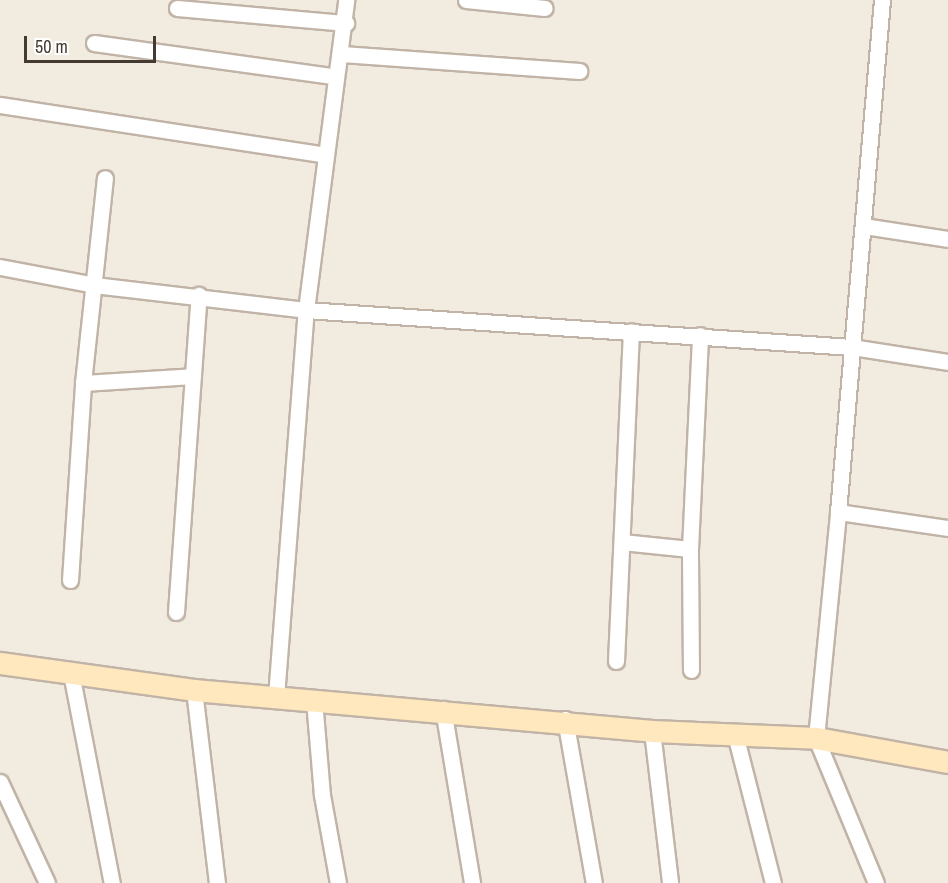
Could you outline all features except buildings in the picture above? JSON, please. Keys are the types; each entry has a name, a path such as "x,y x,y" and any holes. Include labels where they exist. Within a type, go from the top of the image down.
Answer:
{"street":[{"path":"276,697 306,310 333,76 342,54 346,0"},
{"path":"466,0 545,8"},
{"path":"876,883 816,738 864,226 882,0"},
{"path":"177,8 345,23"},
{"path":"94,44 333,76"},
{"path":"342,54 579,70"},
{"path":"0,105 325,155"},
{"path":"70,580 82,383 105,178"},
{"path":"864,226 948,239"},
{"path":"0,267 94,285 199,295 306,310 852,346 948,362"},
{"path":"176,612 199,295"},
{"path":"616,661 631,331"},
{"path":"691,670 690,549 700,336"},
{"path":"82,383 193,376"},
{"path":"838,512 948,528"},
{"path":"622,542 690,549"},
{"path":"0,663 194,690 565,719 652,731 816,738 948,762"},
{"path":"71,673 112,883"},
{"path":"194,690 217,883"},
{"path":"314,700 322,795 338,883"},
{"path":"443,709 472,883"},
{"path":"565,719 594,883"},
{"path":"652,731 670,883"},
{"path":"735,734 773,883"},
{"path":"0,782 47,883"}]}
